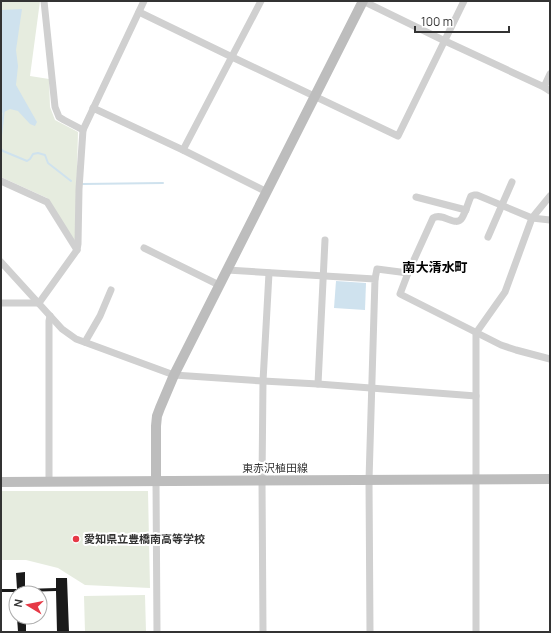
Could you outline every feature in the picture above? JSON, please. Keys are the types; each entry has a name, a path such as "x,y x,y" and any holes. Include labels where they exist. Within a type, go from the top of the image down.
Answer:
{"main road":[{"path":"156,481 157,416 174,375 363,1"},
{"name":"東赤沢植田線","path":"1,482 550,479"}],"street":[{"path":"44,1 54,107 59,117 83,130"},
{"path":"39,303 77,250 83,130 144,1"},
{"path":"183,150 261,1"},
{"path":"363,1 547,89 550,74"},
{"path":"139,12 398,136 464,1"},
{"path":"93,108 183,150 267,192"},
{"path":"1,180 47,202 77,250"},
{"path":"488,237 512,182"},
{"path":"550,220 532,218 477,195 471,196 466,210 459,221 454,222 442,216 433,218 400,294 500,345 550,359"},
{"path":"476,632 476,333 505,292 532,218 550,196"},
{"path":"416,197 466,210"},
{"path":"318,384 325,240"},
{"path":"144,248 220,285"},
{"path":"1,262 62,329 76,339 174,375 372,387 476,396"},
{"path":"370,632 370,480 375,279 377,269 408,273"},
{"path":"227,270 375,279"},
{"path":"263,632 263,381 269,273"},
{"path":"85,342 100,316 111,290"},
{"path":"1,303 39,303"},
{"path":"49,481 50,316"},
{"path":"156,481 157,632"}],"shaded area":[{"path":"1,1 40,1 30,76 49,79 50,107 55,120 78,132 75,245 47,198 1,177"},
{"name":"愛知県立豊橋南高等学校","path":"1,491 148,491 150,588 85,585 58,568 26,560 1,560"},
{"path":"145,595 146,632 85,632 84,596"}],"water":[{"path":"22,9 16,50 18,66 16,85 37,122 35,126 30,124 18,111 10,109 2,113 1,111 1,10"},
{"path":"336,281 366,283 365,310 334,308"}],"building":[{"path":"25,572 25,585 17,585 16,573"},
{"path":"56,578 67,578 69,632 57,632 56,591 48,591 48,588 56,588"},
{"path":"1,589 8,589 8,592 1,592"},
{"path":"18,625 26,625 26,632 18,632"}],"waterway":[{"path":"1,136 4,109"},
{"path":"1,149 27,161 33,154 38,153 45,155 48,163 71,181"},
{"path":"82,184 163,183"}],"place":[{"name":"愛知県立豊橋南高等学校","path":"76,539"}],"district":[{"name":"南大清水町","path":"435,267"}]}
